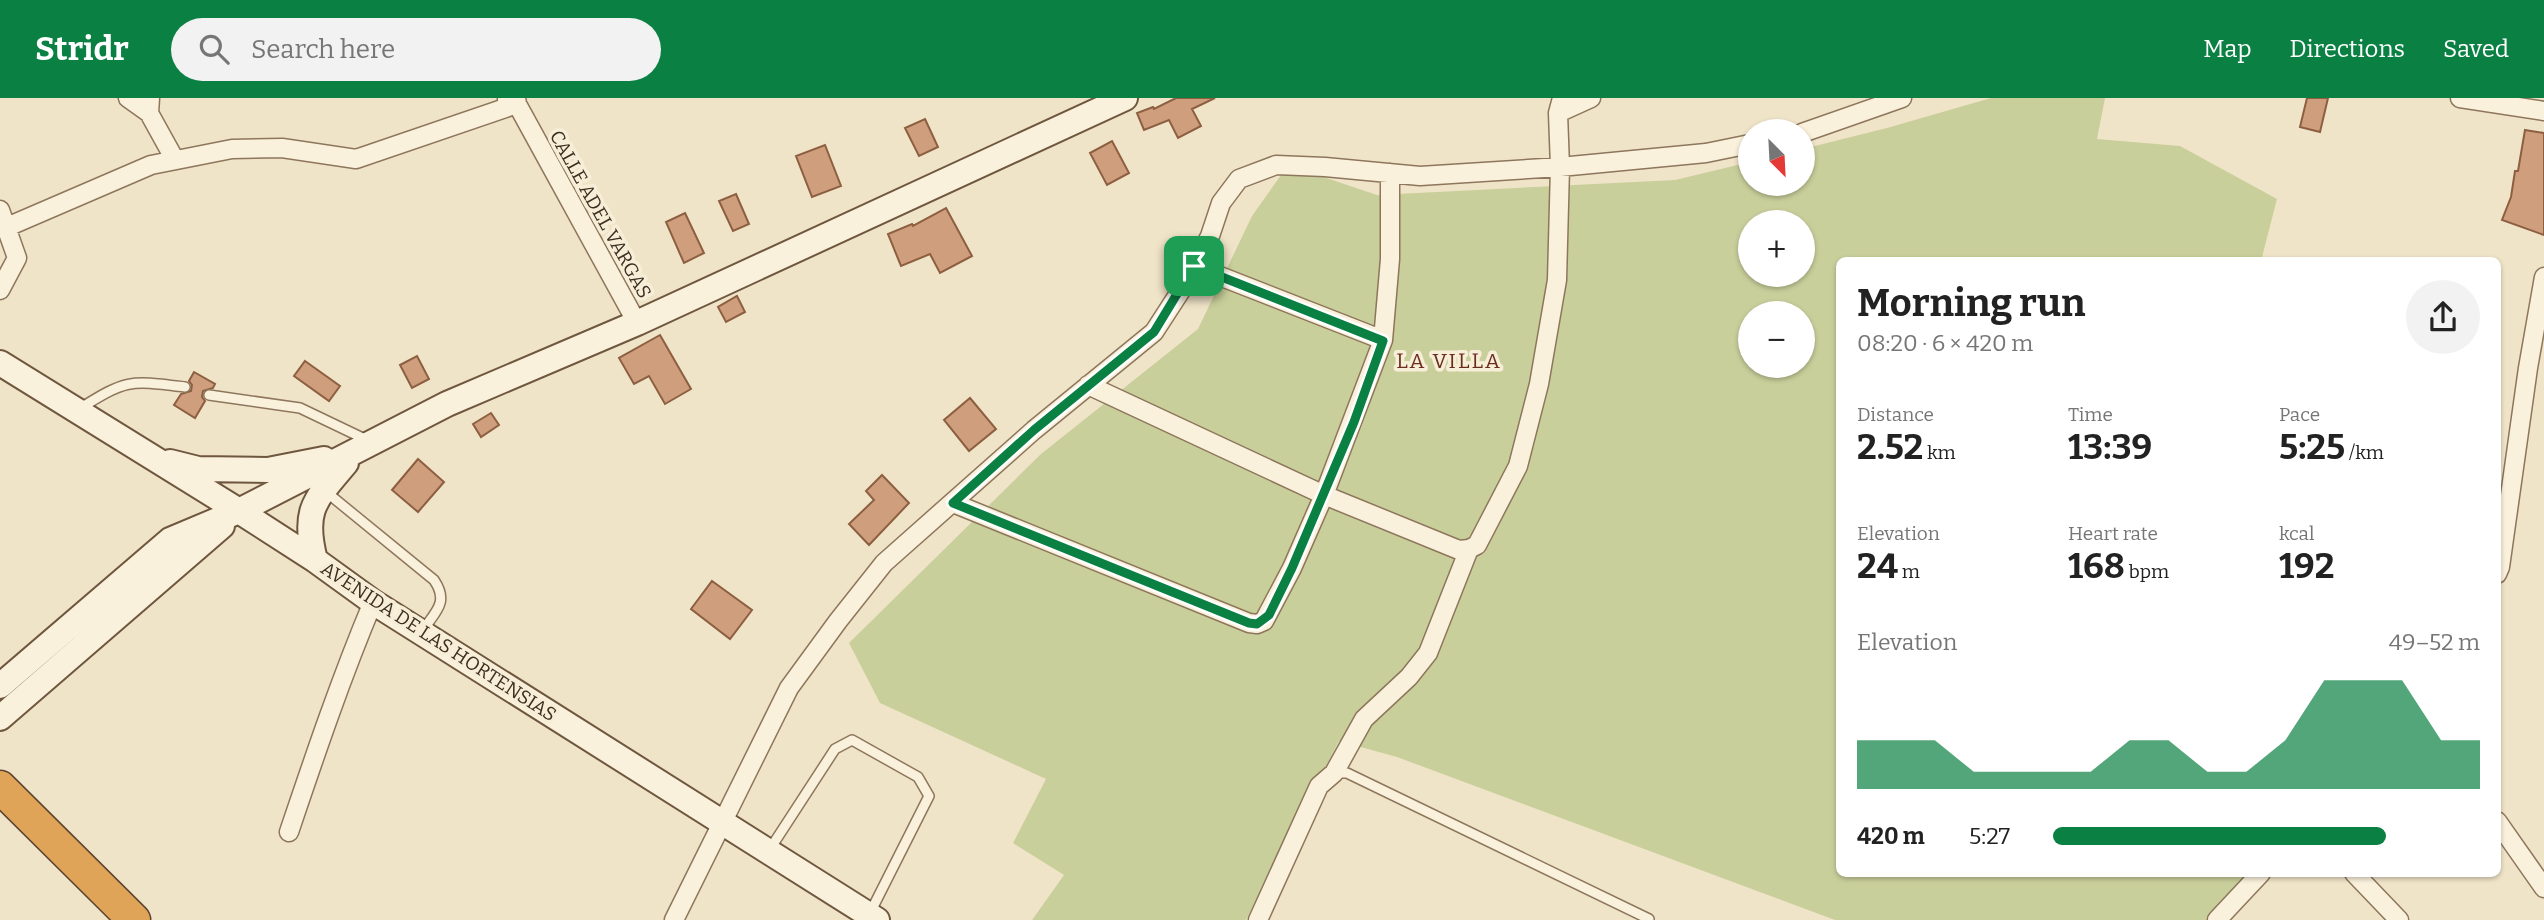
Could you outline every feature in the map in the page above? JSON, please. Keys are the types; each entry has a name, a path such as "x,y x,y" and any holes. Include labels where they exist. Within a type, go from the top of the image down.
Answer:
{"highway":[{"path":"0,788 134,920"}],"main road":[{"path":"3,679 170,540 239,511 447,404 637,323 1125,98"},
{"name":"AVENIDA DE LAS HORTENSIAS","path":"0,363 239,511 315,560 373,602 873,917"},
{"path":"149,457 198,469 268,470 363,449"},
{"path":"315,560 309,522 316,499 363,449"},
{"path":"0,718 239,511"}],"street":[{"path":"128,98 150,106 175,160"},
{"path":"1088,385 1324,495 1459,550 1469,550 1477,545 1518,466 1539,384 1557,280 1560,105 1591,98"},
{"path":"1815,128 1902,98"},
{"path":"2460,98 2544,111"},
{"path":"0,290 17,258 3,218 151,165 232,149 269,149 356,159 511,100"},
{"name":"CALLE ADEL VARGAS","path":"511,100 637,323"},
{"path":"674,920 789,688 838,621 884,563 1034,430 1154,332 1210,236 1221,203 1239,179 1276,165 1420,176 1560,167 1706,153 1738,146"},
{"path":"953,503 1249,623 1257,624 1269,615 1324,495 1383,341 1390,260 1390,173"},
{"path":"1194,266 1383,341"},
{"path":"2501,561 2536,368 2544,277"},
{"path":"1258,920 1319,786 1334,773 1364,719 1409,677 1428,653 1469,550"},
{"path":"289,832 332,706 373,602"},
{"path":"2501,827 2544,888"},
{"path":"2217,920 2257,877"},
{"path":"2358,877 2399,920"}],"lane":[{"path":"76,411 116,386 138,381 185,387"},
{"path":"209,395 300,408 324,418 363,449"},
{"path":"323,490 434,580 441,590 442,601 422,633"},
{"path":"768,851 835,749 852,740 918,777 929,796 873,917"},
{"path":"1334,773 1347,773 1649,919"}],"green space":[{"path":"1991,98 2105,98 2097,139 2180,146 2277,199 2262,257 1836,257 1836,877 2246,877 2219,920 1835,920 1397,757 1339,741 1246,920 1032,920 1064,875 1013,843 1046,779 880,703 849,643 1041,454 1198,329 1252,216 1288,165 1377,195 1675,180 1738,165 1738,196 1815,196 1815,146"}],"building":[{"path":"1176,98 1215,98 1192,109 1201,126 1178,138 1169,120 1144,130 1137,113 1153,107 1154,109"},
{"path":"2307,98 2328,98 2320,132 2300,127"},
{"path":"925,119 938,147 919,156 905,128"},
{"path":"2525,130 2544,133 2544,235 2502,220 2511,197 2515,171 2518,171"},
{"path":"1112,141 1129,173 1107,185 1090,153"},
{"path":"825,145 841,186 812,197 796,156"},
{"path":"736,194 749,224 733,231 719,201"},
{"path":"946,208 972,256 940,273 930,254 901,266 888,234 912,224 913,226"},
{"path":"685,213 704,253 684,263 666,222"},
{"path":"737,296 745,312 726,322 718,307"},
{"path":"660,335 691,389 665,404 649,376 634,384 619,358"},
{"path":"417,356 429,379 412,388 400,365"},
{"path":"305,361 340,386 329,401 294,376"},
{"path":"194,372 215,384 213,388 203,391 202,397 205,401 195,418 174,405 181,394 191,391 192,385 189,381"},
{"path":"970,398 996,429 969,451 944,420"},
{"path":"491,413 499,425 481,437 473,424"},
{"path":"418,459 444,482 418,512 392,490"},
{"path":"882,475 909,503 869,545 849,524 874,500 866,491"},
{"path":"712,581 752,610 730,639 691,609"}],"district":[{"name":"LA VILLA","path":"1449,361"}],"route":[{"path":"1194,266 1383,341 1354,422 1292,568 1269,615 1257,624 953,503 1034,430 1154,332 1194,266"}]}
